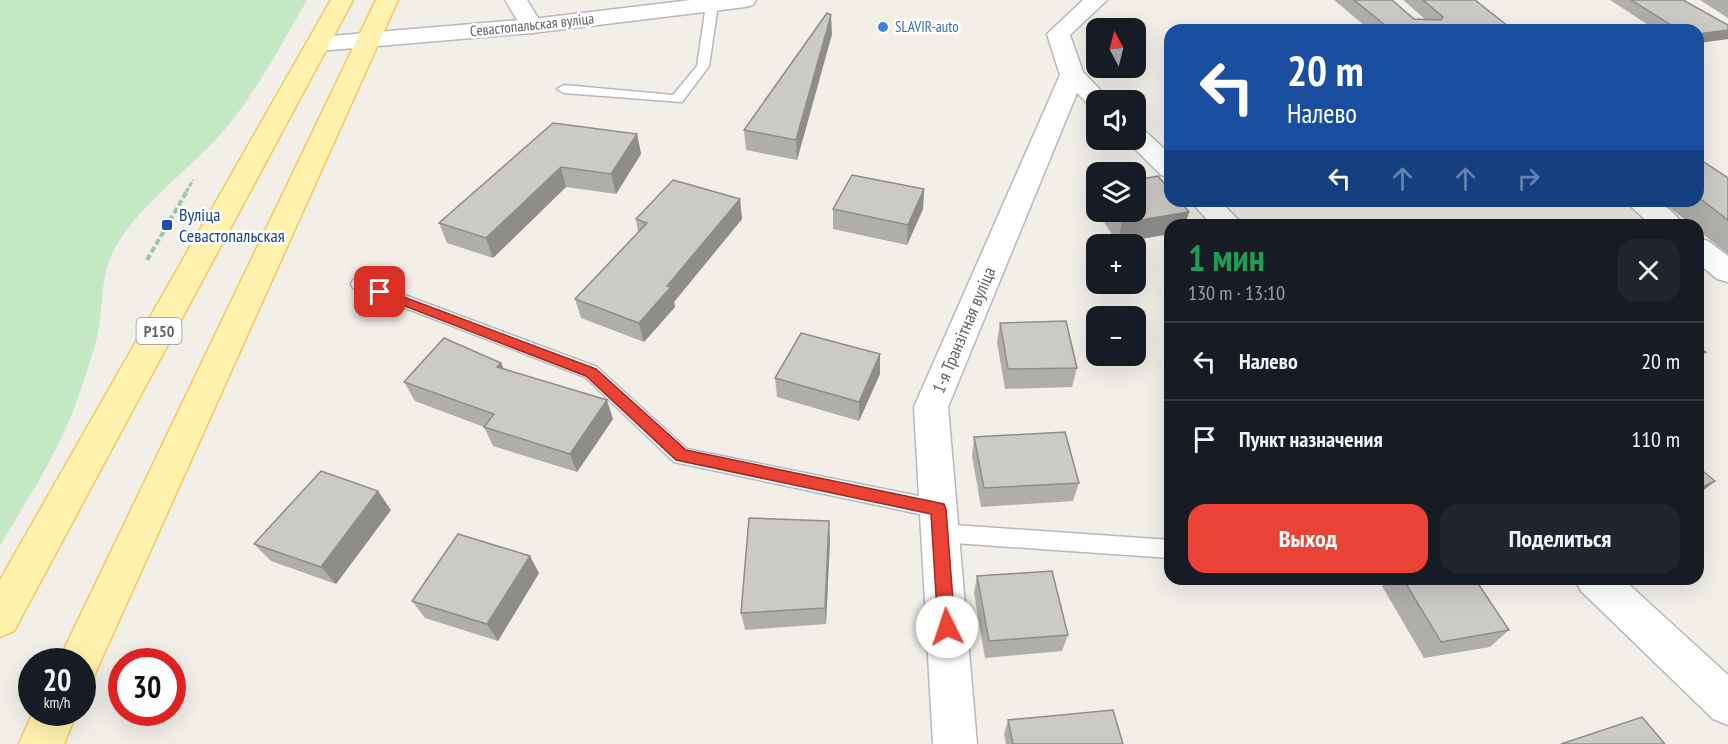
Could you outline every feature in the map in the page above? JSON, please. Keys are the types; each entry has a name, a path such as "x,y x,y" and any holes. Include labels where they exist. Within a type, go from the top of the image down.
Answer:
{"main road":[{"name":"Р150","path":"0,618 342,0"},
{"path":"86,648 387,0"},
{"path":"41,744 49,726"}],"street":[{"path":"516,0 532,26"},
{"name":"Севастопальская вуліца","path":"319,44 532,26 745,0"},
{"path":"1088,90 1072,75 1058,34 1096,0"},
{"name":"1-я Транзітная вуліца","path":"955,744 931,406 1072,75"},
{"path":"1146,146 1164,163"},
{"path":"1210,207 1223,219"},
{"path":"1646,207 1662,219"},
{"path":"1704,253 1728,272"},
{"path":"1601,585 1728,704"}],"lane":[{"path":"564,89 677,99 703,66 712,5"},
{"path":"359,284 591,372 681,456 939,521 1164,548"}],"path":[{"path":"147,260 193,180"}],"green space":[{"path":"0,0 307,0 267,70 233,120 133,222 111,256 103,288 98,334 73,410 63,435 37,485 0,546"}],"building":[{"path":"1354,0 1392,0 1414,19 1441,20 1443,17 1423,0 1475,0 1505,24 1384,24"},
{"path":"1631,0 1683,0 1728,25 1728,30 1704,33 1704,24 1669,24"},
{"path":"827,13 831,15 796,140 744,130"},
{"path":"553,123 637,134 611,174 561,167 486,238 439,223"},
{"path":"1704,162 1728,178 1728,220 1704,202"},
{"path":"852,175 924,189 908,225 833,209"},
{"path":"1158,176 1164,183 1164,207 1185,207 1189,212 1146,219 1146,178"},
{"path":"673,180 740,199 667,286 671,287 639,323 575,299 647,223 636,219"},
{"path":"1066,321 1077,368 1008,369 1000,323"},
{"path":"801,333 880,354 859,402 775,378"},
{"path":"444,338 501,363 497,367 607,400 570,454 484,427 494,414 404,382"},
{"path":"1065,432 1079,483 984,488 974,437"},
{"path":"321,471 378,491 321,567 254,544"},
{"path":"1704,472 1715,481 1704,486"},
{"path":"749,518 829,521 825,608 741,613"},
{"path":"458,534 530,556 487,624 412,601"},
{"path":"1052,571 1068,635 989,641 977,576"},
{"path":"1407,585 1479,585 1509,630 1441,642"},
{"path":"1113,710 1123,744 1013,744 1008,720"},
{"path":"1642,717 1665,744 1561,744"}],"place":[{"name":"SLAVIR-auto","path":"883,27"},
{"name":"Вуліца Севастопальская","path":"167,225"}],"route":[{"path":"380,292 591,372 681,456 938,509 947,627"}]}
